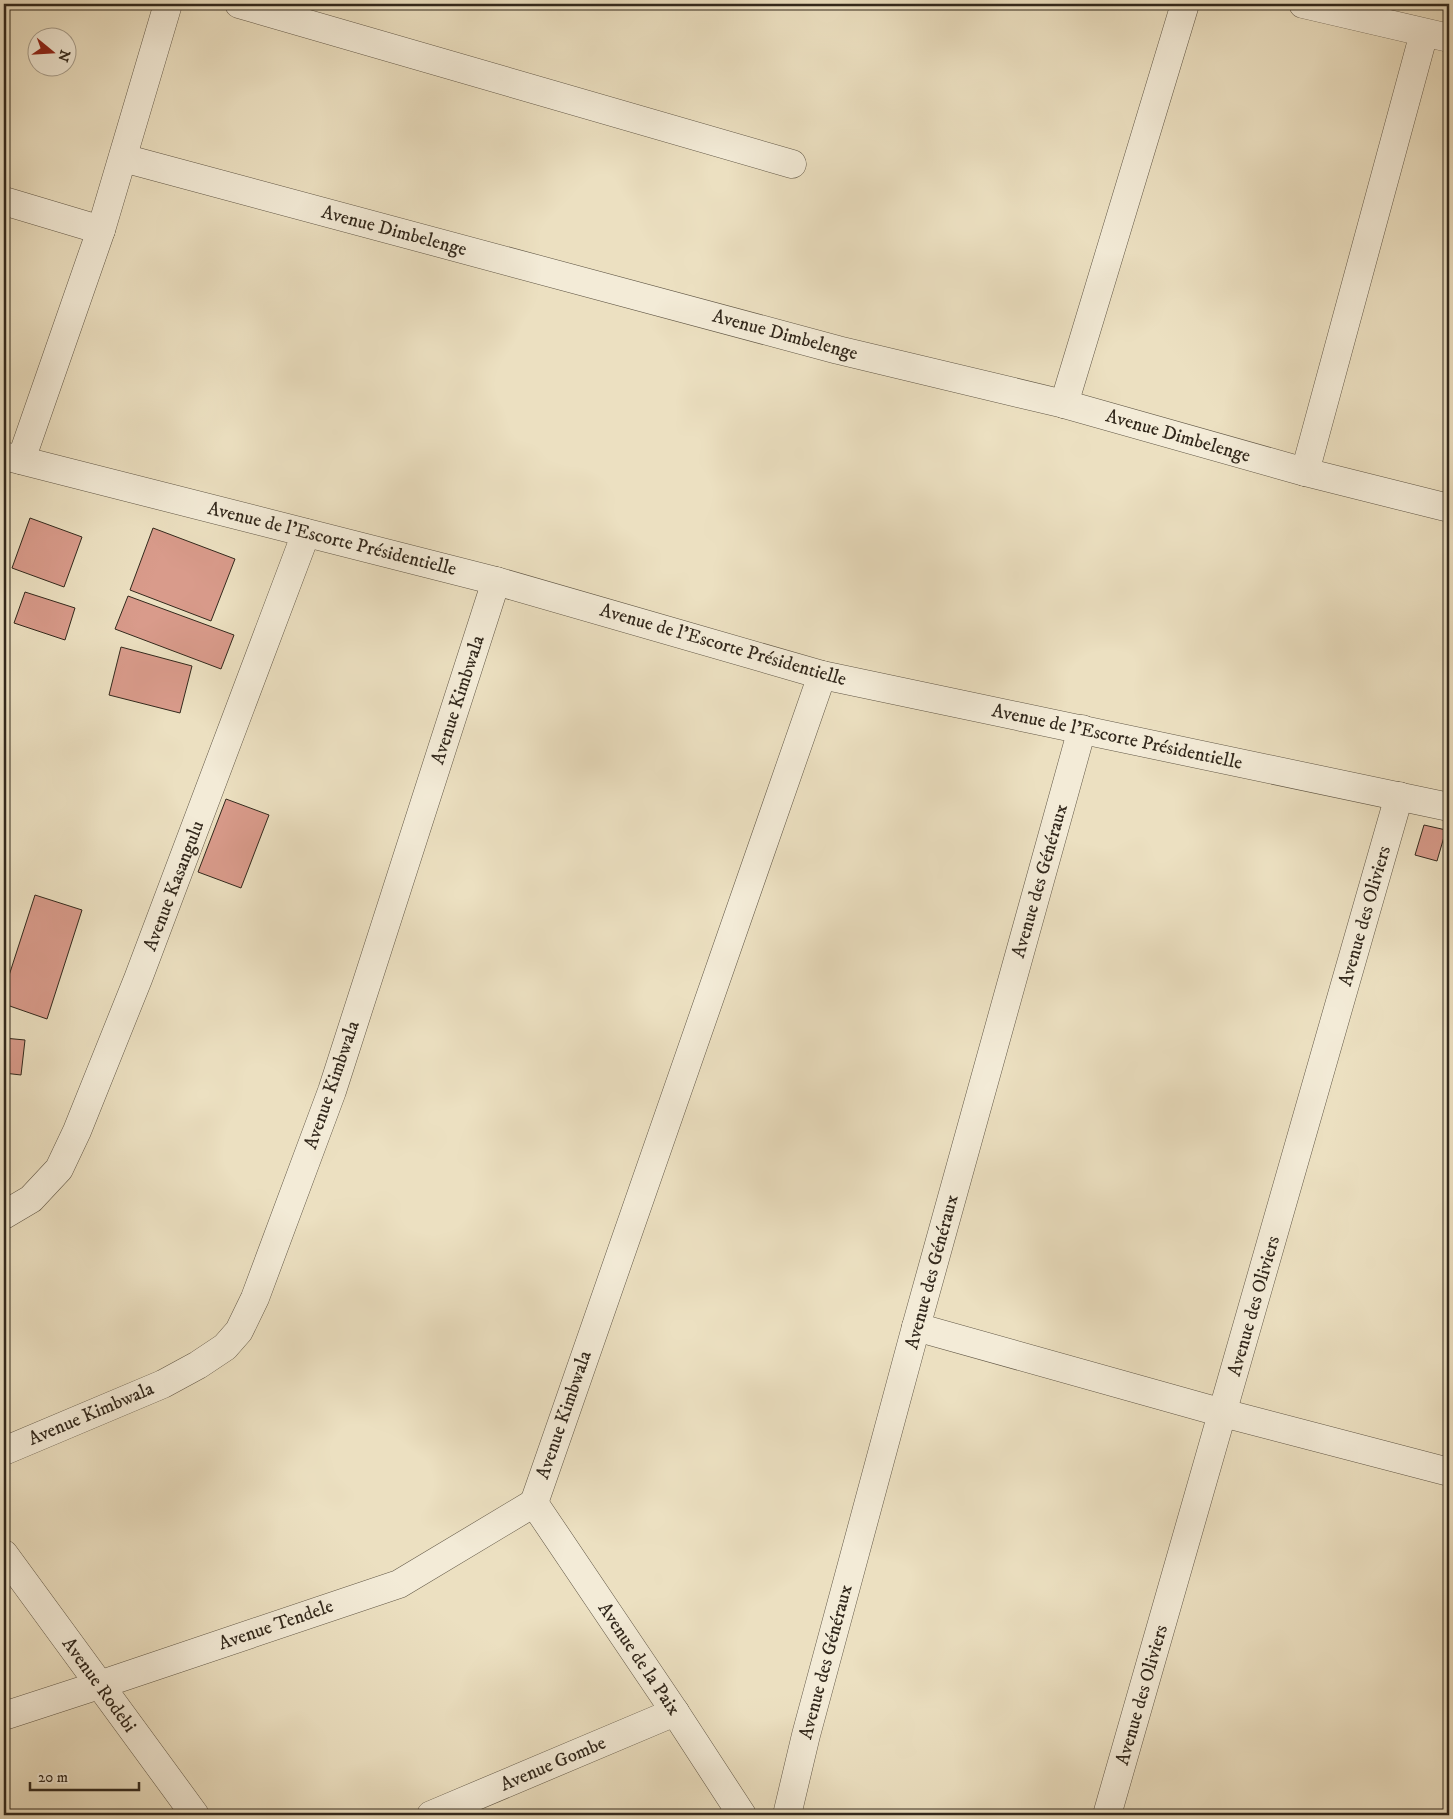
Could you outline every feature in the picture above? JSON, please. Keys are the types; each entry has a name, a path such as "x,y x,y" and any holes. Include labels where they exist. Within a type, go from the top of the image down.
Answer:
{"street":[{"path":"12,458 101,230 168,4"},
{"path":"239,4 792,164"},
{"path":"1064,404 1185,4"},
{"path":"1303,4 1436,36 1305,472"},
{"name":"Avenue Dimbelenge","path":"123,158 838,350 1064,404 1305,472 1449,508"},
{"path":"4,201 101,230"},
{"name":"Avenue de l'Escorte Présidentielle","path":"12,458 496,581 822,675 1449,807"},
{"name":"Avenue Kasangulu","path":"4,1215 32,1199 59,1169 73,1139 145,960 306,533"},
{"name":"Avenue Kimbwala","path":"4,1451 163,1384 198,1365 225,1347 239,1330 255,1298 332,1091 496,581"},
{"name":"Avenue Kimbwala","path":"534,1503 822,675"},
{"name":"Avenue des Généraux","path":"787,1815 808,1726 916,1328 1082,729"},
{"name":"Avenue des Oliviers","path":"1107,1815 1399,796"},
{"path":"916,1328 1223,1413 1449,1472"},
{"name":"Avenue Tendele","path":"4,1716 399,1584 534,1503"},
{"name":"Avenue de la Paix","path":"534,1503 742,1815"},
{"name":"Avenue Rodebi","path":"4,1554 195,1815"},
{"name":"Avenue Gombe","path":"431,1815 675,1712"}],"building":[{"path":"30,518 82,537 64,587 12,568"},
{"path":"153,528 235,559 211,621 130,590"},
{"path":"25,592 75,608 65,640 14,623"},
{"path":"128,596 234,635 221,669 115,629"},
{"path":"121,647 192,666 180,713 109,695"},
{"path":"226,799 269,815 241,888 198,872"},
{"path":"1424,825 1446,830 1437,861 1415,855"},
{"path":"35,895 82,910 47,1019 4,1004 4,991"},
{"path":"4,1038 25,1040 21,1075 4,1073"}]}
